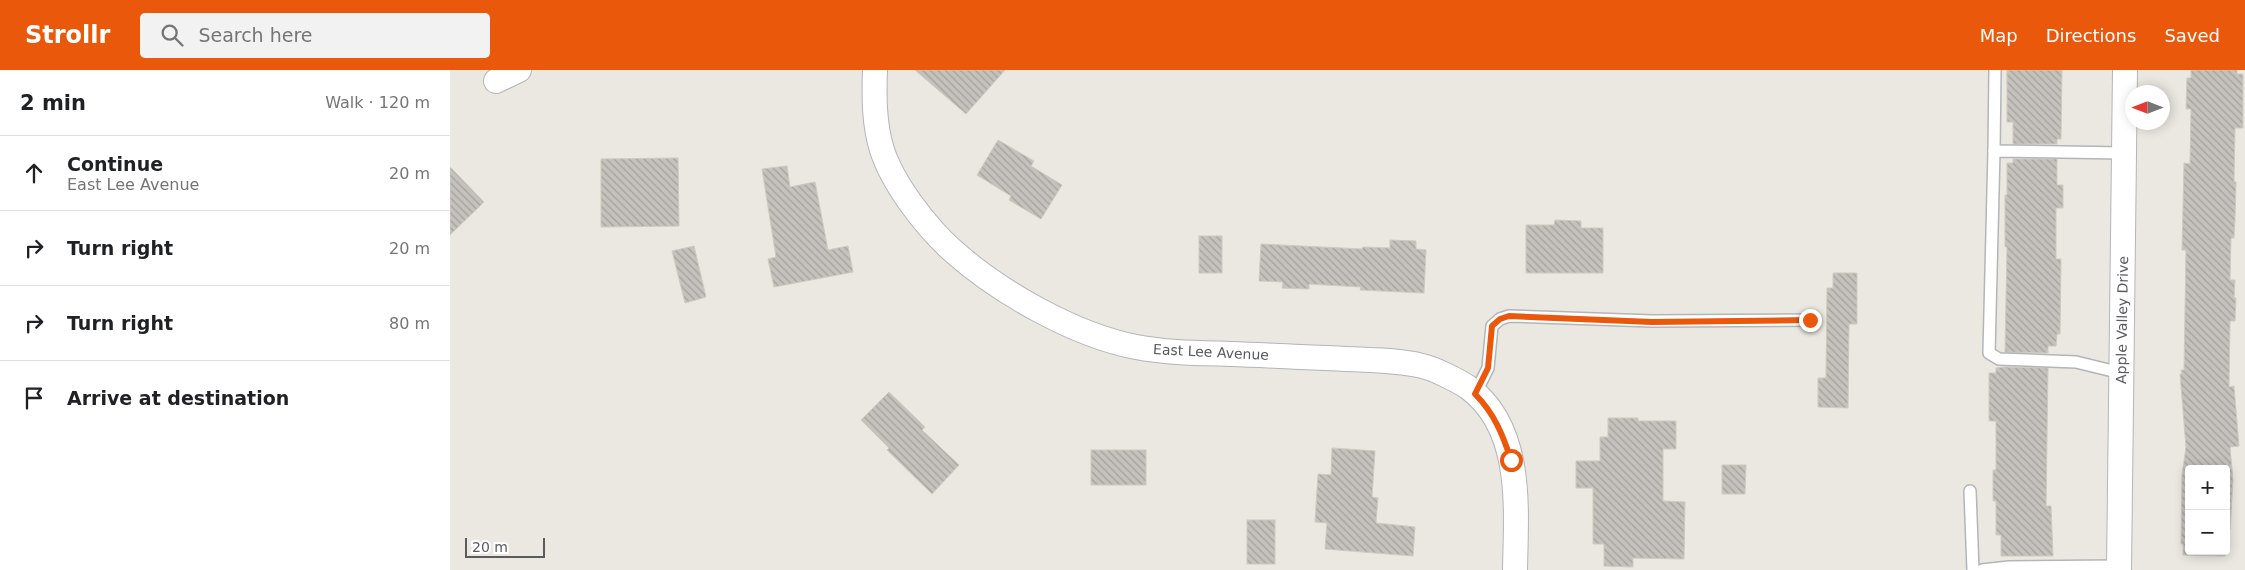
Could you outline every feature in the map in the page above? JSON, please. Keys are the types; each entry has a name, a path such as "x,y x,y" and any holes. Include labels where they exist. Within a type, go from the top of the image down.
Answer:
{"street":[{"path":"496,81 519,70"},
{"name":"East Lee Avenue","path":"876,70 874,101 882,152 901,188 920,216 938,237 968,264 997,286 1036,308 1083,331 1134,347 1171,352 1351,359 1423,366 1468,388 1486,405 1503,432 1511,460 1516,491 1515,570"},
{"name":"Apple Valley Drive","path":"2119,568 2125,70"}],"lane":[{"path":"1995,70 1989,352 1999,359 2076,362 2121,373"},
{"path":"1994,150 2123,153"},
{"path":"1475,394 1488,368 1492,326 1500,319 1509,316 1652,322 1810,320"},
{"path":"1970,491 1974,570"},
{"path":"1982,570 2009,567 2119,568"}],"building":[{"path":"915,70 1005,70 966,114"},
{"path":"2007,70 2062,70 2061,139 2057,139 2057,144 2013,144 2013,122 2007,122"},
{"path":"2191,70 2237,70 2237,74 2243,74 2243,128 2235,128 2235,219 2234,238 2231,238 2230,280 2235,280 2234,298 2236,298 2235,321 2230,321 2229,387 2234,386 2239,446 2230,447 2233,480 2230,530 2230,465 2185,465 2185,555 2225,556 2183,555 2183,544 2181,544 2182,475 2186,447 2180,374 2182,374 2181,370 2184,370 2186,250 2182,250 2184,163 2190,164 2191,109 2186,109 2187,78 2191,78"},
{"path":"998,140 1034,161 1031,166 1062,185 1041,219 1009,200 1011,196 977,175"},
{"path":"678,158 679,226 601,227 601,159"},
{"path":"2013,159 2057,159 2057,185 2063,185 2063,208 2056,208 2056,259 2061,259 2060,334 2057,334 2056,346 2048,346 2048,353 2005,352 2007,247 2005,247 2005,195 2007,195 2007,163 2013,163"},
{"path":"787,166 790,187 815,182 828,250 848,246 853,272 774,287 768,259 776,257 762,169"},
{"path":"450,167 484,202 450,235"},
{"path":"1555,220 1581,221 1581,228 1603,228 1603,273 1526,273 1526,225 1554,225"},
{"path":"1199,236 1222,236 1222,273 1199,273"},
{"path":"1390,240 1416,241 1416,249 1426,250 1424,293 1360,290 1361,287 1309,284 1309,289 1282,288 1283,282 1259,281 1261,244 1362,249 1363,247 1390,248"},
{"path":"694,246 706,297 685,303 672,251"},
{"path":"1833,273 1857,273 1857,324 1849,324 1848,408 1818,407 1818,378 1826,378 1827,288 1833,288"},
{"path":"1996,368 2048,368 2046,506 2051,506 2053,556 2001,556 2001,535 1996,535 1996,501 1993,501 1993,470 1996,470 1996,421 1989,421 1989,373 1996,373"},
{"path":"889,392 925,427 922,430 959,465 932,494 887,450 889,448 861,420"},
{"path":"1608,418 1638,418 1638,421 1676,421 1676,449 1663,449 1663,501 1685,502 1684,559 1633,558 1633,567 1604,566 1604,544 1593,544 1593,488 1576,488 1576,461 1600,461 1600,437 1608,437"},
{"path":"1332,448 1375,451 1372,497 1378,498 1376,523 1415,527 1413,556 1325,549 1327,523 1315,522 1318,474 1331,475"},
{"path":"1091,450 1146,450 1146,485 1091,485"},
{"path":"1722,465 1746,465 1745,494 1722,494"},
{"path":"1247,520 1275,520 1275,564 1247,564"}],"route":[{"path":"1511,460 1503,432 1486,405 1475,394 1488,368 1492,326 1500,319 1509,316 1652,322 1810,320"}]}
